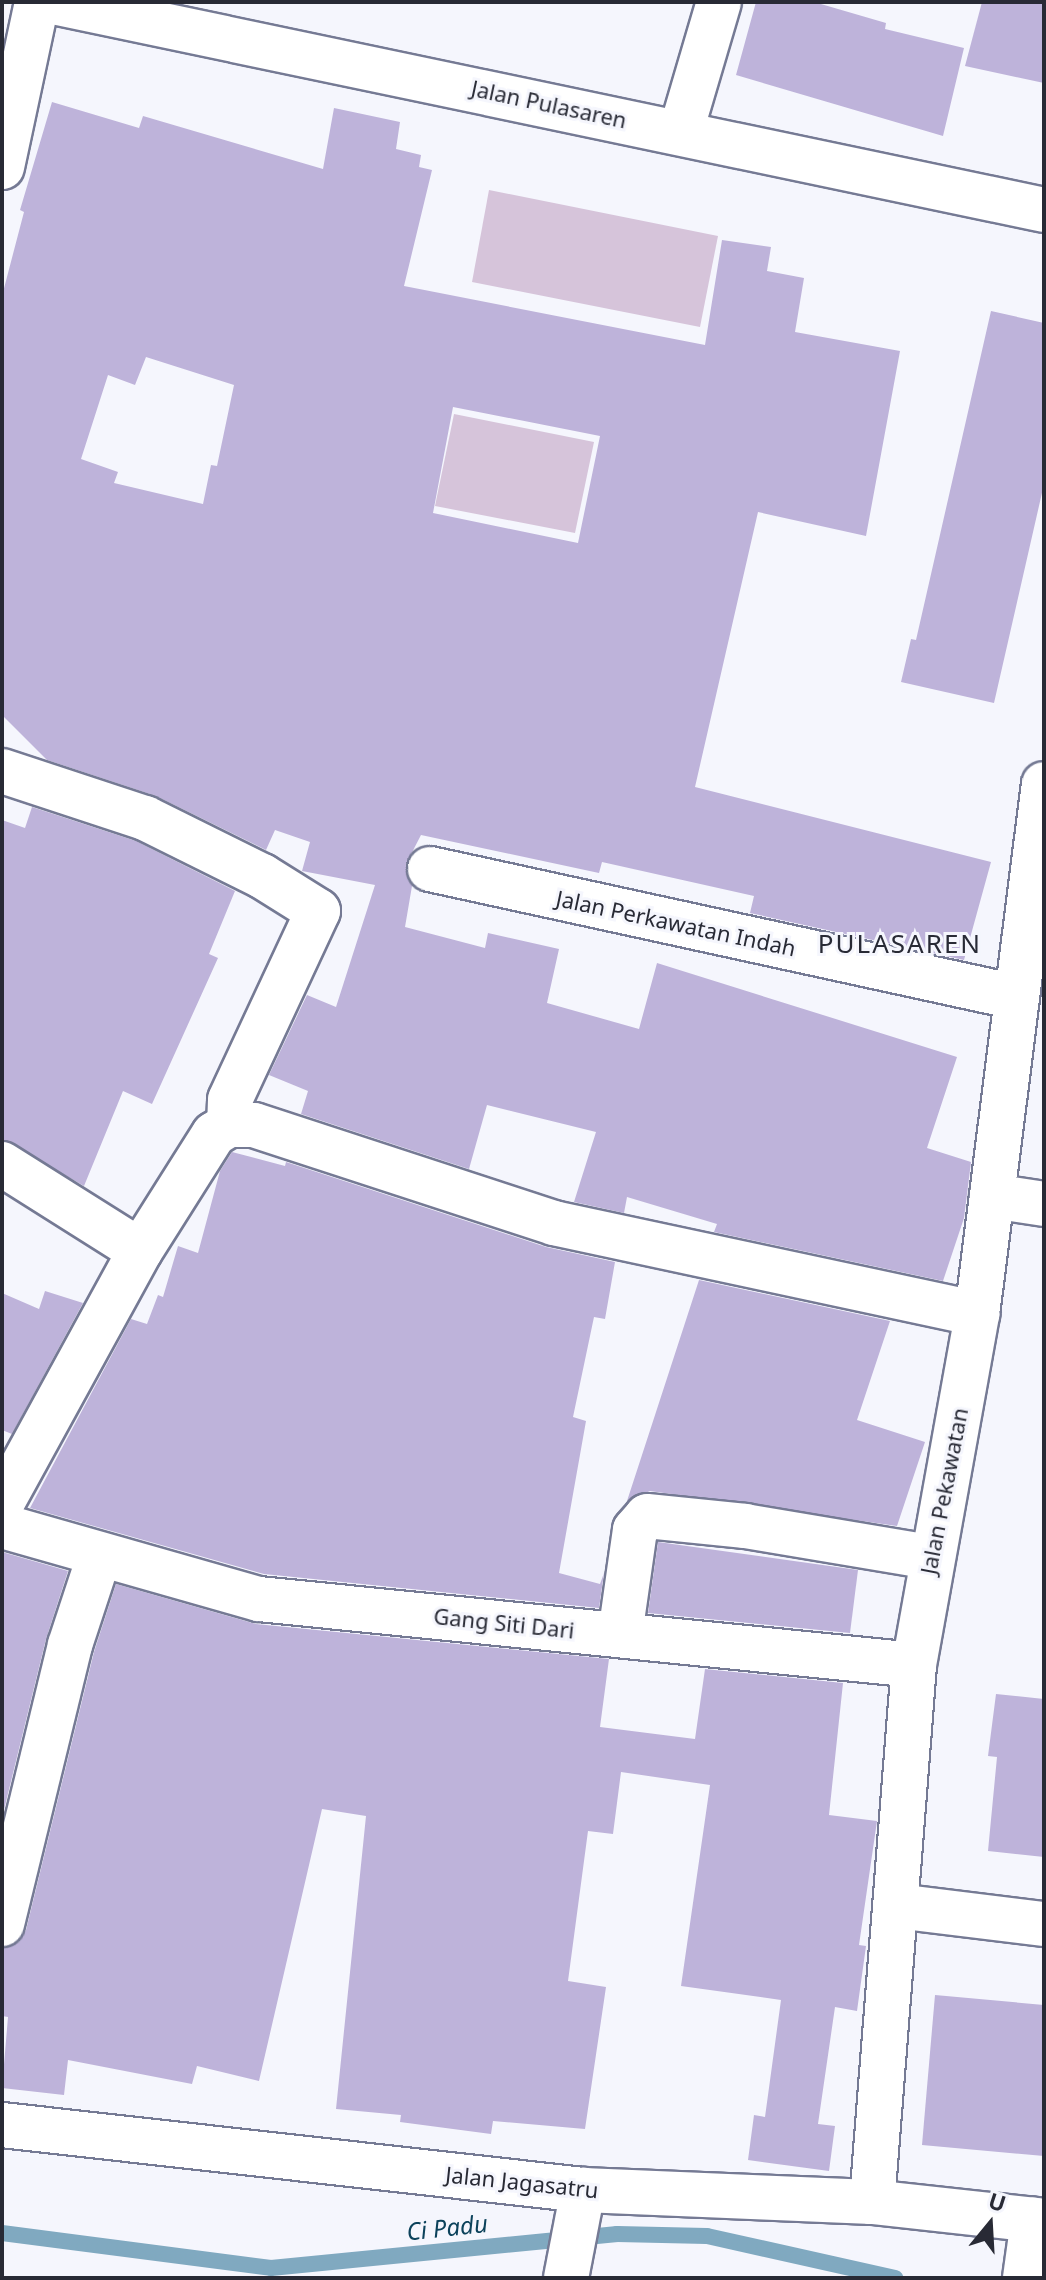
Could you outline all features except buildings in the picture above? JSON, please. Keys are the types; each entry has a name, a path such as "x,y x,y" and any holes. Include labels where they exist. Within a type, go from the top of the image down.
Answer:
{"street":[{"path":"2,167 37,2"},
{"name":"Jalan Pulasaren","path":"53,2 681,131 1044,210"},
{"path":"681,131 719,2"},
{"path":"2,771 145,818 262,876 318,911 230,1100 229,1125"},
{"name":"Jalan Pekawatan","path":"872,2202 914,1665 977,1314 1044,784"},
{"name":"Jalan Perkawatan Indah","path":"430,869 1016,997"},
{"path":"2,1503 140,1251 214,1134 229,1125 254,1125 554,1223 977,1314"},
{"path":"2,1164 140,1251"},
{"path":"992,1196 1044,1204"},
{"path":"620,1635 635,1530 647,1516 745,1526 931,1557"},
{"name":"Gang Siti Dari","path":"2,1526 99,1557 259,1599 914,1665"},
{"path":"2,1924 70,1645 99,1557"},
{"path":"897,1906 1044,1924"},
{"name":"Jalan Jagasatru","path":"2,2125 581,2206 872,2202 1032,2244"},
{"path":"566,2278 581,2206"}],"shaded area":[{"path":"489,190 718,236 700,327 472,282"},
{"path":"454,414 594,442 575,533 435,506"}],"waterway":[{"name":"Ci Padu","path":"2,2233 271,2268 617,2234 707,2236 895,2278"}],"district":[{"name":"PULASAREN","path":"900,944"}]}
